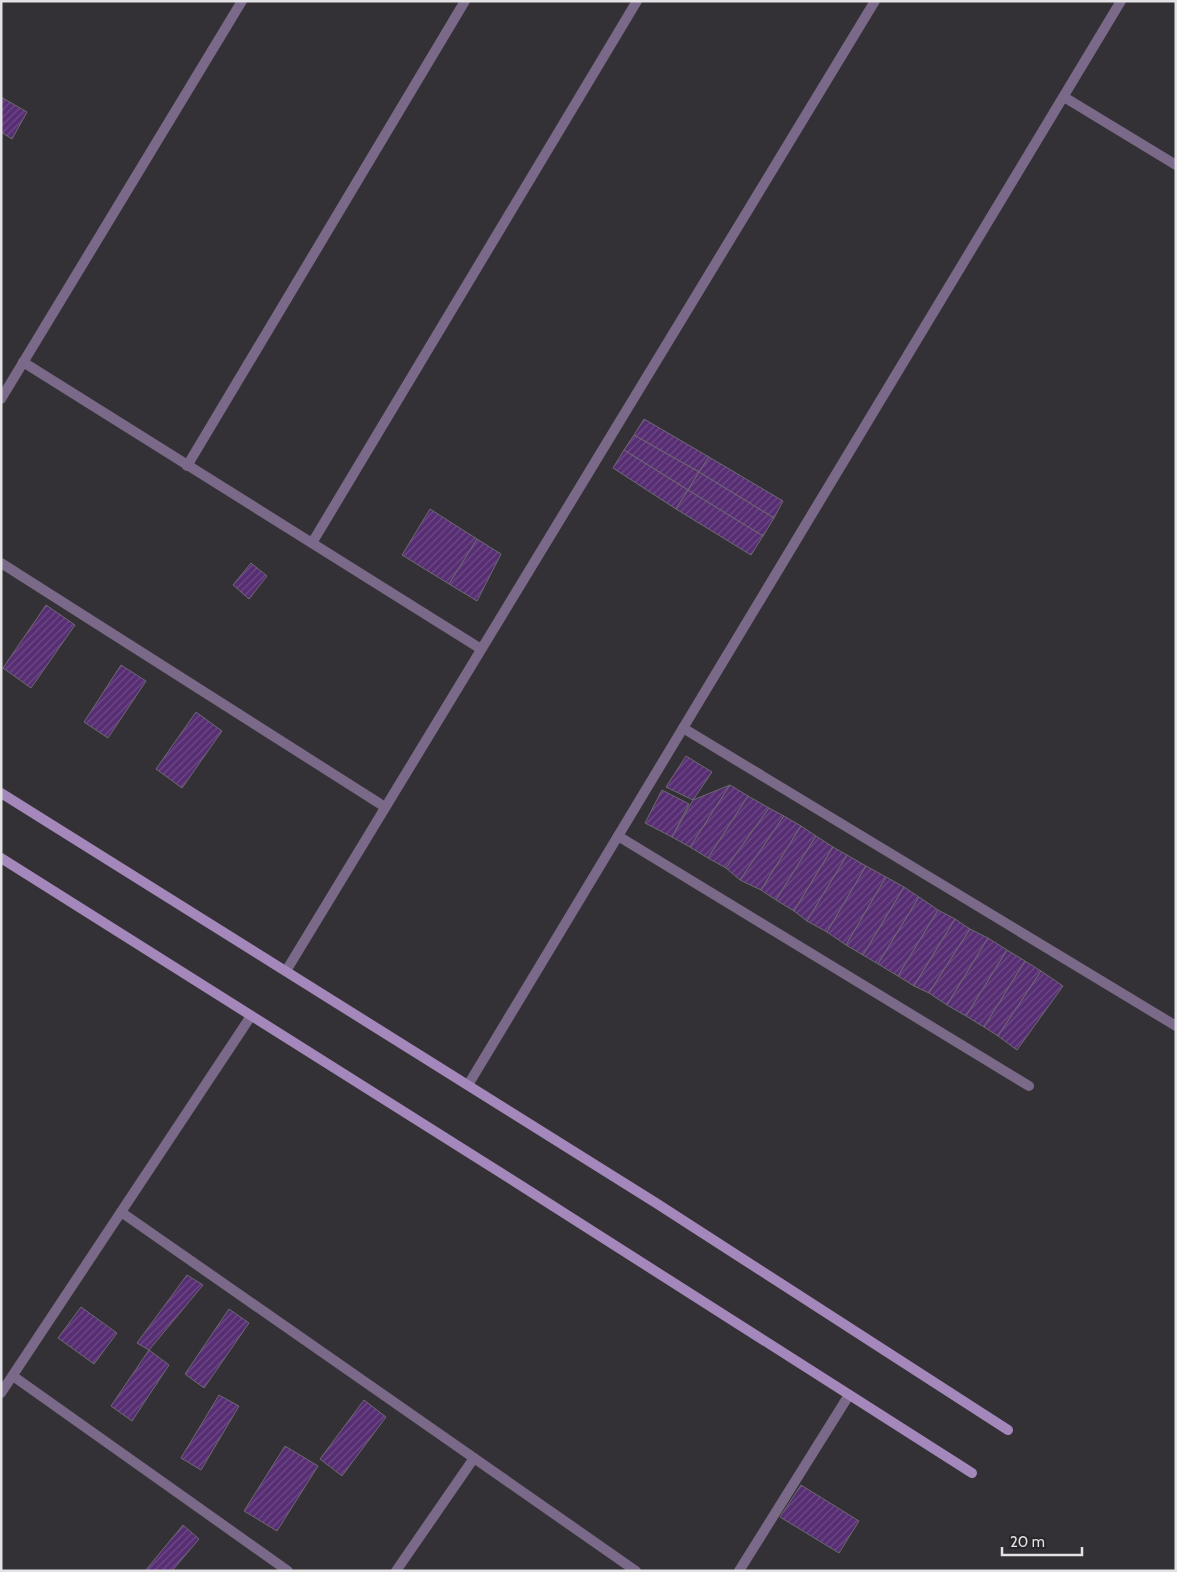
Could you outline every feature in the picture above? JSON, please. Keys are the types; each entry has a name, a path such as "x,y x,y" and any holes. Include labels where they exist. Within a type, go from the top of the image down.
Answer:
{"street":[{"path":"1,399 242,1"},
{"path":"188,466 465,1"},
{"path":"312,543 637,1"},
{"path":"468,1085 1121,1"},
{"path":"286,971 871,2"},
{"path":"1064,97 1176,165"},
{"path":"24,362 481,650"},
{"path":"1,563 386,807"},
{"path":"683,728 1176,1026"},
{"path":"1,792 656,1203 1008,1430"},
{"path":"618,836 1029,1086"},
{"path":"1,858 972,1473"},
{"path":"1,1393 251,1016"},
{"path":"121,1212 636,1571"},
{"path":"13,1376 288,1571"},
{"path":"738,1571 849,1395"},
{"path":"396,1571 474,1458"}],"building":[{"path":"1,97 27,112 12,139 1,132"},
{"path":"644,419 709,457 699,472 634,435"},
{"path":"634,435 699,472 688,490 624,450"},
{"path":"624,450 688,490 676,509 613,468"},
{"path":"709,457 783,501 774,518 699,472"},
{"path":"699,472 774,518 763,536 688,490"},
{"path":"688,490 763,536 751,555 676,509"},
{"path":"430,509 477,539 449,584 402,555"},
{"path":"477,539 501,554 477,601 449,584"},
{"path":"251,563 267,576 249,599 233,585"},
{"path":"46,605 75,625 31,688 3,668"},
{"path":"121,665 146,681 108,738 84,722"},
{"path":"196,712 222,731 182,788 156,769"},
{"path":"686,756 712,772 693,800 666,787"},
{"path":"730,785 690,847 672,837 693,800"},
{"path":"730,785 748,796 708,858 690,847"},
{"path":"662,790 689,804 672,837 645,823"},
{"path":"748,796 769,808 726,868 708,858"},
{"path":"769,808 784,816 740,880 726,868"},
{"path":"784,816 801,826 761,890 740,880"},
{"path":"801,826 816,836 776,900 761,890"},
{"path":"816,836 833,847 794,911 776,900"},
{"path":"833,847 847,855 807,921 794,911"},
{"path":"847,855 866,866 827,932 807,921"},
{"path":"866,866 886,877 846,945 827,932"},
{"path":"886,877 904,887 863,955 846,945"},
{"path":"904,887 919,897 878,964 863,955"},
{"path":"919,897 938,910 898,976 878,964"},
{"path":"938,910 955,919 914,986 898,976"},
{"path":"955,919 970,929 929,993 914,986"},
{"path":"970,929 988,938 947,1005 929,993"},
{"path":"988,938 1007,950 966,1016 947,1005"},
{"path":"1007,950 1025,961 984,1027 966,1016"},
{"path":"1025,961 1041,971 998,1036 984,1027"},
{"path":"1041,971 1063,986 1017,1050 998,1036"},
{"path":"187,1275 203,1285 149,1350 137,1343"},
{"path":"81,1307 117,1333 94,1364 58,1338"},
{"path":"229,1309 249,1323 204,1388 185,1374"},
{"path":"149,1350 169,1365 132,1421 111,1406"},
{"path":"219,1395 239,1406 201,1470 181,1458"},
{"path":"364,1400 386,1417 342,1476 320,1459"},
{"path":"285,1446 318,1466 277,1531 244,1511"},
{"path":"801,1485 859,1521 839,1553 780,1517"},
{"path":"183,1525 199,1539 172,1571 145,1571"}]}
